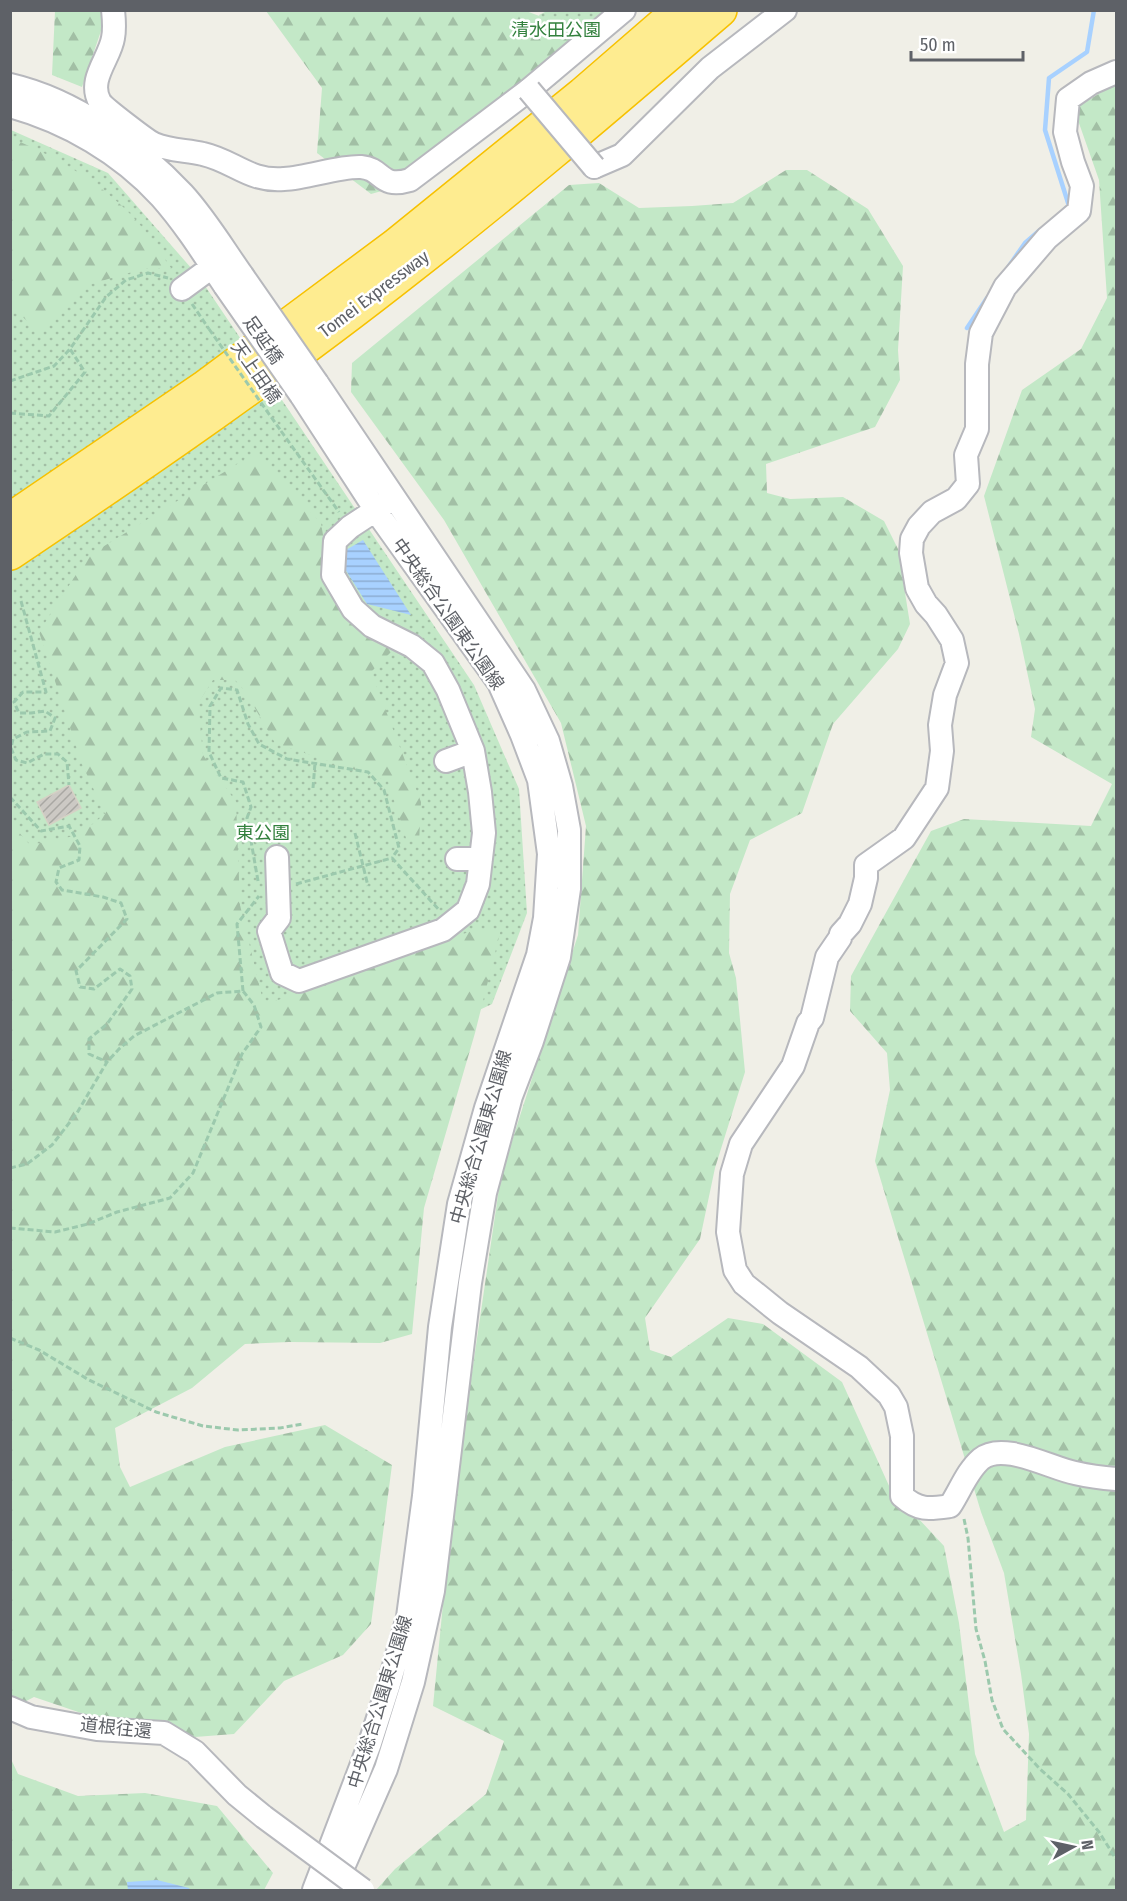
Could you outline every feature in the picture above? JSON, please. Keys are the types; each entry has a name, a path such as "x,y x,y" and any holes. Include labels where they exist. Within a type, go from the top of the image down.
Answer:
{"highway":[{"name":"Tomei Expressway","path":"10,520 204,388 395,246 583,94 680,10"},
{"name":"Tomei Expressway","path":"10,553 218,411 409,268 600,113 720,10"}],"street":[{"path":"112,10 113,40 98,77 96,90 101,103 152,143 173,150 204,154 260,179 285,179 358,167 371,168 385,180 398,184 410,180 529,90 624,10"},
{"path":"529,90 594,167 622,155 710,68 785,10"},
{"path":"1116,72 1091,83 1068,99 1065,132 1072,162 1082,186 1079,211 1047,238 1005,287 981,333 977,364 977,429 966,455 968,484 956,499 932,512 919,526 912,539 911,553 917,588 952,640 957,663 945,695 940,725 942,751 937,788 904,838 866,865 866,878 860,904 850,924 827,957 812,1018 808,1023 793,1066 741,1144 732,1174 728,1232 735,1270 744,1284 780,1313 859,1366 889,1395 896,1407 902,1436 902,1496 912,1504 928,1509 950,1506 981,1459 994,1452 1022,1456 1074,1473 1116,1479"},
{"path":"10,84 71,107 141,153 184,195 234,280"},
{"path":"10,106 33,112 78,132 133,170 161,197 179,219 212,267 234,280"},
{"path":"182,289 212,267"},
{"name":"足延橋","path":"234,280 309,389"},
{"path":"278,857 269,892 284,922 269,931 282,973 299,981 442,930 452,923 468,910 478,884 483,833 480,792 473,751 448,690 433,663 412,646 372,626 353,609 333,575 335,541 350,527 385,504 309,389"},
{"name":"中央総合公園東公園線","path":"309,389 348,468 385,504 446,610 499,683 539,780 549,854 545,918 538,955 486,1108 459,1204 440,1327 424,1496 408,1617 388,1687 321,1889"},
{"path":"446,761 473,751"},
{"path":"457,859 481,859"},
{"name":"道根往還","path":"10,1708 31,1717 97,1729 164,1733 195,1752 237,1795 363,1890"}],"path":[{"path":"10,381 54,366 70,349 106,297 126,280 148,273 173,279 182,289"},
{"name":"天上田橋","path":"182,289 350,527"},
{"path":"10,413 49,416 85,372 70,349"},
{"path":"21,601 46,692 23,692 14,702 19,712 45,711 55,718 50,731 27,732 14,739 11,748 16,760 27,763 45,754 58,754 67,762 69,785"},
{"path":"10,1228 55,1232 170,1198 193,1173 242,1054 261,1027 254,1005 243,991 237,924 269,892 392,858 399,848 384,790 368,772 287,759 259,744 248,724 237,690 221,688 210,706 209,752 221,778 243,782 251,807 247,818 252,852 269,892"},
{"path":"313,788 315,764"},
{"path":"10,797 41,831 69,826 80,846 79,860 59,868 56,882 62,890 103,897 121,903 127,919 76,971 80,987 94,989 120,969 130,976 132,989 107,1024 89,1039 88,1054 107,1062"},
{"path":"355,833 368,886"},
{"path":"392,858 452,923"},
{"path":"10,1168 27,1164 52,1145 77,1113 107,1062 134,1036 217,993 243,991"},
{"path":"10,1338 39,1350 89,1380 156,1412 202,1426 238,1430 280,1428 303,1424"},
{"path":"959,1494 968,1538 976,1629 992,1700 1003,1729 1040,1769 1068,1794 1099,1832 1116,1859"}],"green space":[{"path":"55,11 101,11 104,22 82,87 52,75"},
{"path":"266,11 526,11 574,29 579,48 560,81 425,179 371,194 317,153 322,88"},
{"name":"清水田公園","path":"547,11 615,11 553,55 539,15"},
{"path":"1116,79 1116,1890 376,1890 395,1869 486,1794 504,1741 433,1706 453,1502 501,1175 578,935 586,826 561,723 444,520 351,392 352,363 569,185 599,183 639,208 692,206 733,203 786,170 807,170 868,209 903,266 898,350 900,380 875,427 766,464 767,493 790,499 843,497 884,521 898,549 910,624 898,649 833,724 802,813 750,840 730,894 729,953 736,978 745,1072 715,1168 700,1239 645,1318 650,1350 671,1357 728,1318 763,1324 842,1382 890,1488 944,1546 959,1623 975,1754 1004,1832 1026,1820 1029,1734 1004,1573 981,1512 875,1161 890,1090 887,1053 850,1011 851,976 931,831 964,819 1091,826 1112,784 1031,737 1035,709 1019,634 984,496 1022,390 1081,349 1107,298 1099,180 1074,109 1113,85"},
{"name":"東公園","path":"11,130 108,173 199,277 474,685 519,789 527,913 492,1004 358,1067 11,1416"},
{"path":"11,138 64,164 114,198 141,226 171,268 146,268 91,284 39,331 11,307"},
{"path":"255,453 321,523 325,547 394,649 371,672 421,802 419,843 406,838 388,781 275,743 245,691 235,680 213,680 198,703 203,755 236,802 240,905 264,1005 477,929 501,929 475,1033 424,1208 412,1334 380,1343 245,1344 192,1388 115,1428 120,1467 130,1487 225,1447 325,1425 392,1465 371,1624 343,1655 284,1681 234,1734 195,1737 87,1715 34,1697 11,1709 10,822 30,845 79,835 105,814 82,764 39,632 88,556"},
{"path":"10,1757 18,1774 78,1796 145,1793 217,1806 273,1873 264,1890 11,1890"}],"water":[{"path":"363,540 411,615 367,604 345,569 346,550"},
{"path":"157,1880 190,1890 128,1890 127,1882"}],"building":[{"path":"69,785 81,808 49,825 37,802"}],"waterway":[{"path":"1065,209 1069,206 1045,130 1049,78 1087,52 1094,10"},
{"path":"1009,266 1025,243 1040,230"},
{"path":"967,328 987,298"}]}
